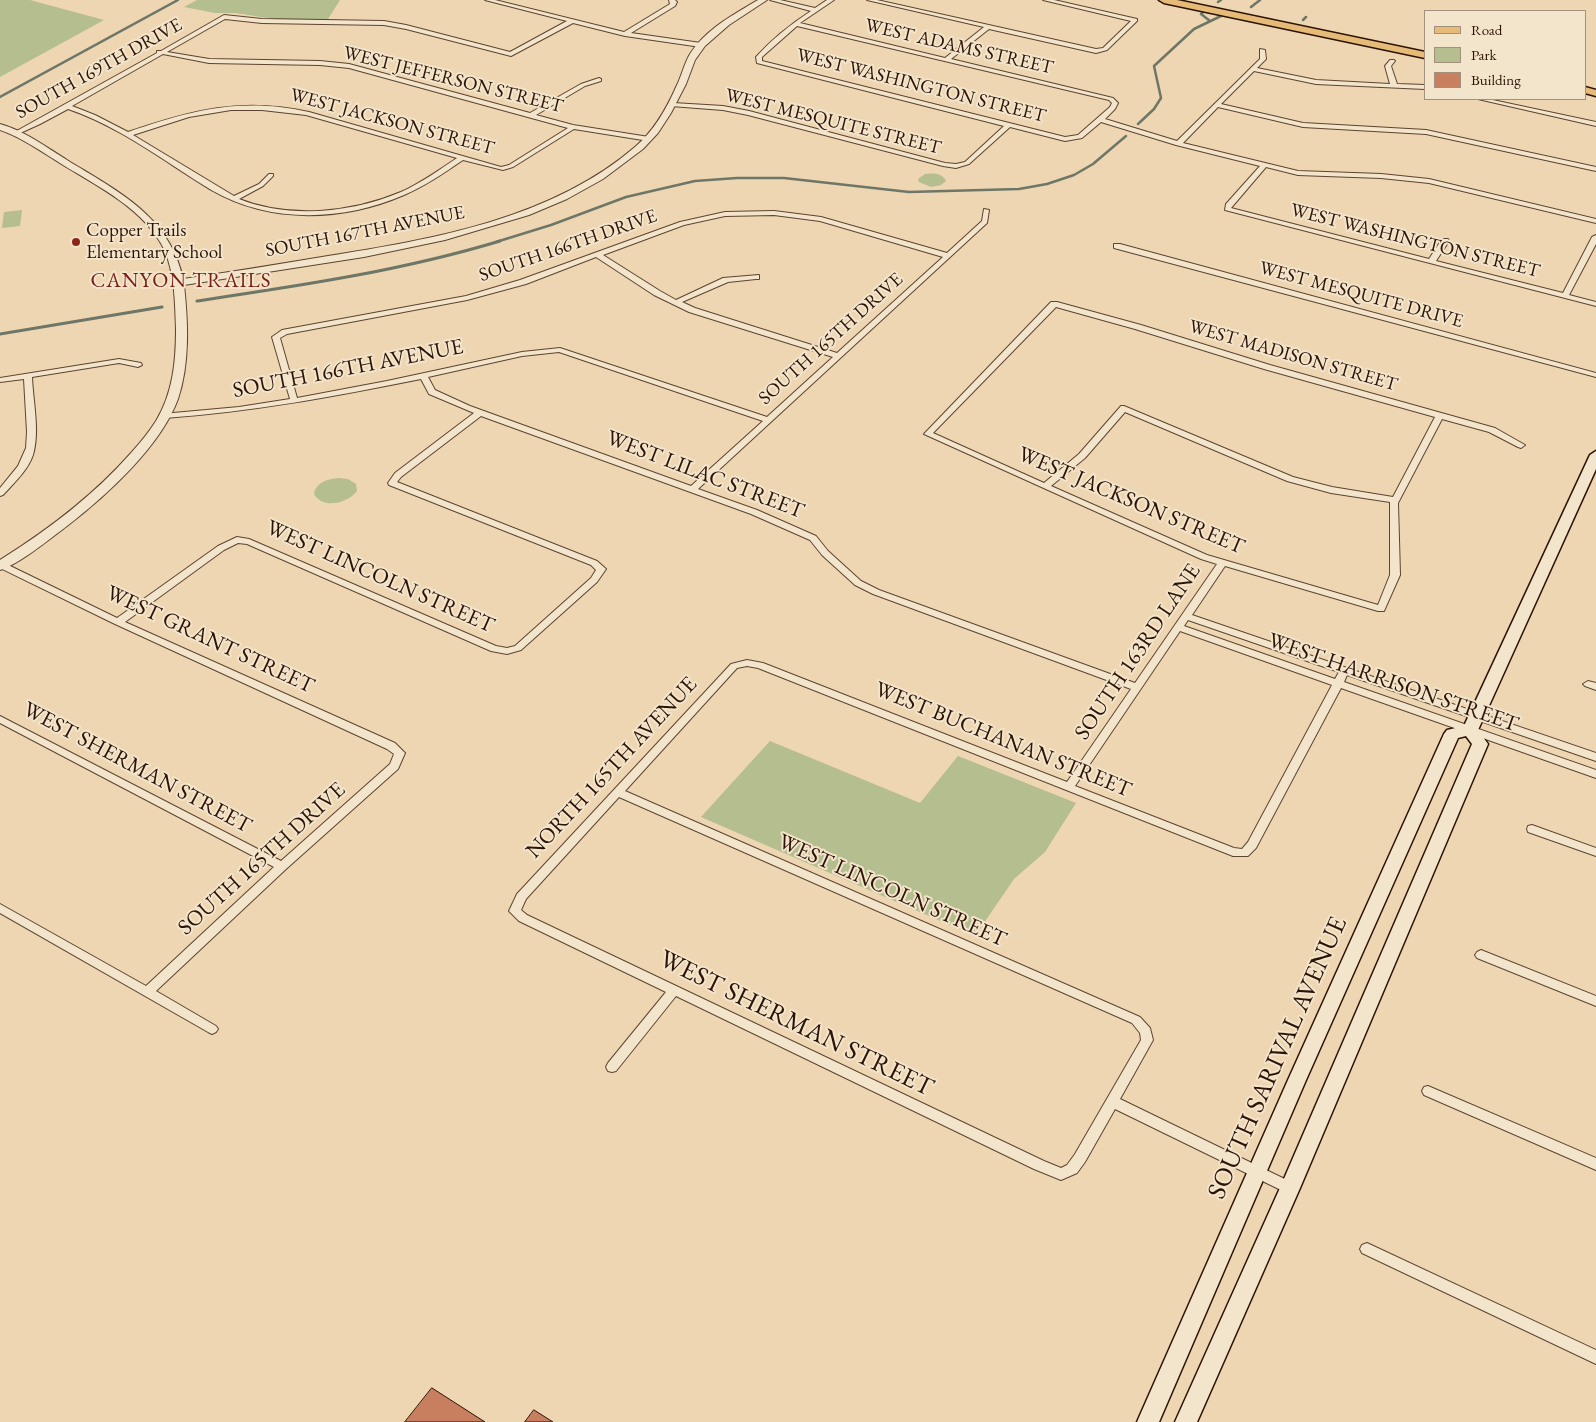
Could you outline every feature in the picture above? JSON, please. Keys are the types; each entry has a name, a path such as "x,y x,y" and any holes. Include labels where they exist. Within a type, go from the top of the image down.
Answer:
{"main road":[{"path":"1164,0 1424,55"},
{"path":"1191,0 1424,49"},
{"path":"1209,10 1268,20 1282,19"},
{"path":"1186,1422 1290,1188 1480,744 1474,722 1596,455"},
{"name":"SOUTH SARIVAL AVENUE","path":"1148,1422 1452,734 1474,722"}],"street":[{"path":"488,0 625,34 701,45"},
{"path":"625,34 673,5 673,0"},
{"name":"SOUTH 167TH AVENUE","path":"179,283 347,257 459,234 524,212 575,190 616,167 649,139 673,105 694,55 701,45 728,22 763,0"},
{"path":"773,0 817,9"},
{"path":"790,0 817,9"},
{"path":"795,24 831,0"},
{"path":"870,0 1101,51 1135,20 1046,0"},
{"name":"SOUTH 169TH DRIVE","path":"16,133 38,123 159,52 224,17 262,22 384,23 511,54 572,21"},
{"name":"WEST ADAMS STREET","path":"795,24 1111,99 1115,103 1113,108 1100,119"},
{"name":"WEST WASHINGTON STREET","path":"795,24 779,36 759,57 759,62 1065,139 1080,137 1100,119"},
{"path":"946,60 988,27"},
{"path":"1178,144 1263,59 1262,50"},
{"name":"WEST JEFFERSON STREET","path":"159,52 218,62 320,63 349,66 573,127 649,139"},
{"path":"1392,61 1388,66 1394,85"},
{"path":"1253,69 1316,82 1424,87"},
{"path":"531,115 583,85 599,80"},
{"path":"1487,100 1596,124"},
{"name":"WEST MESQUITE STREET","path":"673,105 723,108 749,113 945,165 956,166 967,163 1009,125"},
{"path":"1217,105 1303,125 1335,128 1410,130 1437,134 1596,169"},
{"path":"66,106 81,111 127,134 233,199 257,207 289,212 336,210 392,198 415,187 462,158"},
{"name":"WEST JACKSON STREET","path":"127,134 188,115 209,111 245,108 285,109 307,113 501,169 510,166 573,127"},
{"path":"1100,119 1178,144 1263,166 1298,173 1361,179 1429,181 1596,221"},
{"path":"0,127 16,133 72,167 136,210 150,223 168,249 179,283 181,360 165,416 129,463 103,490 50,534 1,566"},
{"name":"WEST WASHINGTON STREET","path":"1263,166 1227,209 1596,304"},
{"path":"233,199 261,185 271,175"},
{"name":"SOUTH 165TH DRIVE","path":"692,490 985,222 986,210"},
{"name":"SOUTH 166TH DRIVE","path":"294,400 276,337 285,332 467,298 523,282 682,223 725,214 774,213 821,219 949,256"},
{"path":"1565,296 1596,237"},
{"path":"1430,262 1445,241"},
{"name":"WEST MESQUITE DRIVE","path":"1117,246 1596,375"},
{"path":"598,255 657,294 675,303 838,356"},
{"path":"675,303 726,280 756,277"},
{"name":"WEST MADISON STREET","path":"928,434 1054,304 1138,327 1267,367 1492,430 1521,445"},
{"name":"SOUTH 166TH AVENUE","path":"165,416 217,413 423,375 537,350 560,350 769,420"},
{"path":"0,380 119,360 138,365"},
{"path":"0,493 25,462 30,449 28,375"},
{"name":"WEST LILAC STREET","path":"423,375 432,392 479,413 754,512 812,538 825,553 858,583 876,592 1136,688"},
{"path":"1045,486 1082,456 1124,408 1290,479 1331,490 1396,500 1440,415"},
{"name":"WEST LINCOLN STREET","path":"118,622 221,548 237,540 249,542 494,649 507,651 518,648 594,580 601,569 594,563 392,483 398,475 479,413"},
{"name":"WEST JACKSON STREET","path":"928,434 1204,557 1381,609 1394,575 1394,503 1396,500"},
{"name":"SOUTH 163RD LANE","path":"1069,787 1222,563"},
{"name":"WEST GRANT STREET","path":"1,566 118,622 391,746 400,753"},
{"name":"WEST HARRISON STREET","path":"1186,616 1345,670 1596,774"},
{"name":"WEST HARRISON STREET","path":"1178,627 1338,683 1596,757"},
{"name":"WEST BUCHANAN STREET","path":"748,663 760,665 1233,852 1244,853 1252,845 1338,683"},
{"name":"NORTH 165TH AVENUE","path":"515,911 521,897 734,666 748,663"},
{"path":"1338,683 1345,670"},
{"name":"WEST SHERMAN STREET","path":"0,719 282,866"},
{"name":"SOUTH 165TH DRIVE","path":"147,992 282,866 394,766 400,753"},
{"name":"WEST LINCOLN STREET","path":"618,792 1136,1020 1146,1031 1147,1040 1111,1101"},
{"path":"1532,828 1596,852"},
{"path":"0,908 212,1029"},
{"name":"WEST SHERMAN STREET","path":"515,911 522,918 673,991 1060,1174 1072,1169 1111,1101"},
{"path":"1481,955 1596,1002"},
{"path":"612,1067 673,991"},
{"path":"1428,1091 1596,1164"},
{"path":"1111,1101 1290,1188"},
{"path":"1367,1249 1596,1357"}],"green space":[{"path":"0,0 30,0 104,20 0,77"},
{"path":"197,0 340,0 328,19 273,19 236,13 215,13 184,7"},
{"path":"925,174 940,175 946,181 941,185 931,187 919,182 918,179"},
{"path":"22,210 20,226 2,228 4,212"},
{"path":"348,479 356,484 357,491 348,499 336,503 323,502 318,499 314,494 320,484 327,480"},
{"path":"770,741 920,803 958,756 1076,803 1045,852 1014,879 975,936 701,817"}],"building":[{"path":"432,1388 485,1422 405,1422"},
{"path":"534,1410 553,1422 525,1422"}],"waterway":[{"path":"0,97 178,0"},
{"path":"1251,7 1260,0"},
{"path":"1203,12 1201,14 1210,21"},
{"path":"1138,124 1154,109 1161,98 1154,66 1194,29 1221,16"},
{"path":"1303,20 1306,17"},
{"path":"496,242 551,225 626,197 695,181 737,178 784,178 909,192 1019,189 1047,184 1074,175 1093,164 1126,136"},
{"path":"197,301 387,269 463,252 500,241"},
{"path":"0,334 162,307"}],"place":[{"name":"Copper Trails Elementary School","path":"76,242"}],"district":[{"name":"CANYON TRAILS","path":"181,281"}]}
